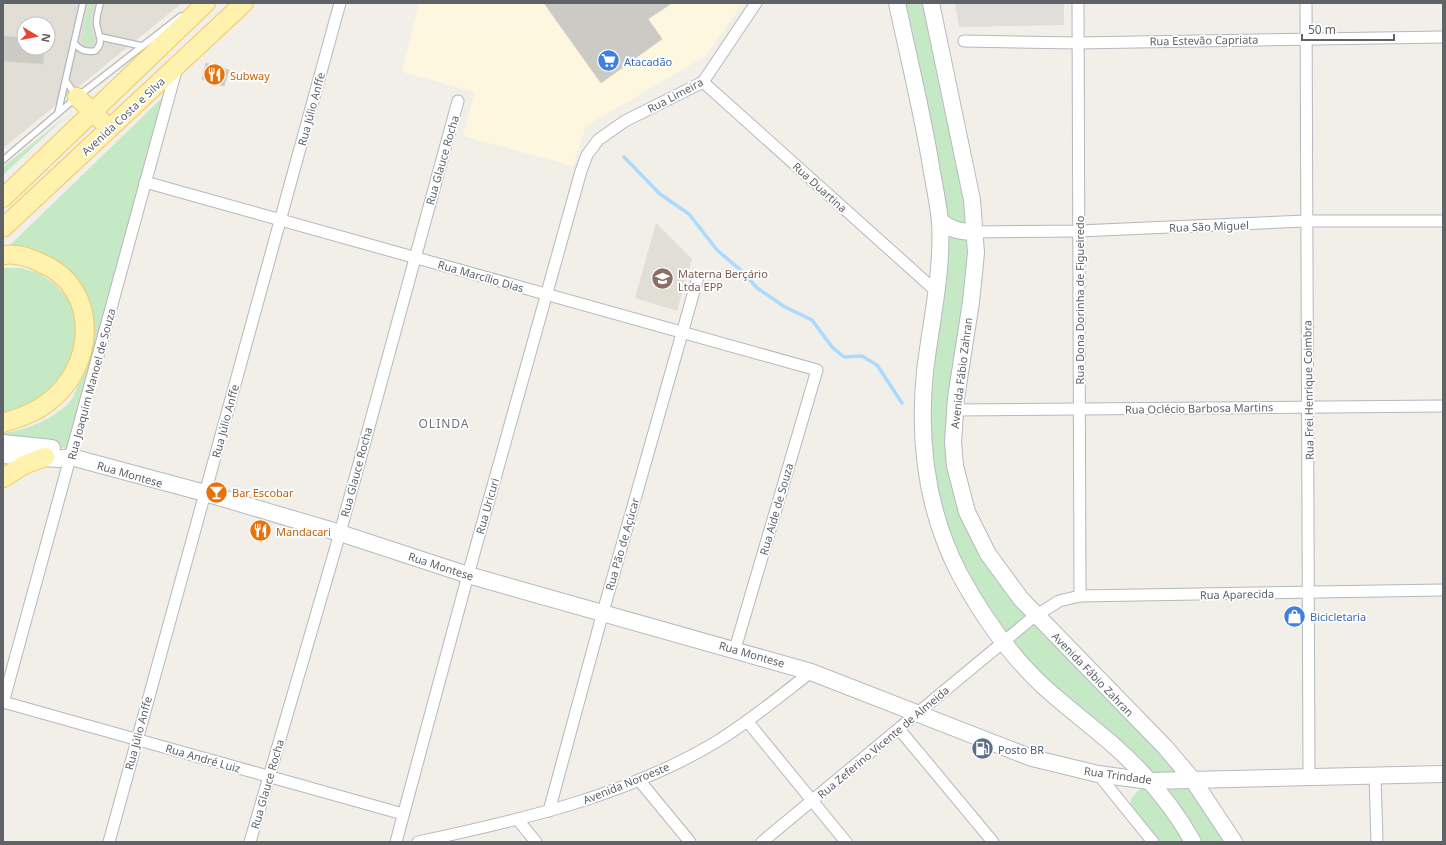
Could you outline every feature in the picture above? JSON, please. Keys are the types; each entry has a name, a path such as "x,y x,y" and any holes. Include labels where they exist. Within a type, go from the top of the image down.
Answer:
{"main road":[{"name":"Avenida Costa e Silva","path":"3,198 92,114 205,3"},
{"name":"Avenida Costa e Silva","path":"3,228 244,3"},
{"path":"896,3 924,127 940,222 940,272 925,371 922,426 927,481 933,509 945,543 958,572 975,601 1003,642 1041,684 1114,746 1149,781 1193,842"},
{"name":"Avenida Fábio Zahran","path":"930,3 972,200 975,232 976,253 971,302 955,410 953,442 955,466 967,512 988,554 1021,599 1165,747 1193,780 1234,842"},
{"path":"77,98 92,114 110,128"},
{"path":"940,222 950,229 975,232"},
{"path":"3,255 27,256 52,267 70,283 82,305 86,335 79,362 66,384 48,403 26,416 3,423"},
{"name":"Rua Montese","path":"3,443 59,449 71,457 205,493 340,533 468,575 735,649 811,672"},
{"name":"Rua Montese","path":"3,455 58,458 71,457"},
{"path":"3,478 24,465 45,457"},
{"name":"Rua Trindade","path":"811,672 1032,758 1098,774 1149,781 1443,774"}],"street":[{"name":"Rua Júlio Anffe","path":"109,841 340,3"},
{"name":"Rua Limeira","path":"581,171 588,155 598,140 625,121 704,82 756,3"},
{"name":"Rua Dona Dorinha de Figueiredo","path":"1078,3 1080,596"},
{"name":"Rua Frei Henrique Coimbra","path":"1306,3 1305,221 1310,593 1309,776"},
{"name":"Rua Estevão Capriata","path":"964,41 1078,43 1306,38 1443,37"},
{"name":"Rua Joaquim Manoel de Souza","path":"3,703 178,65"},
{"name":"Rua Duartina","path":"704,82 937,292"},
{"name":"Rua Glauce Rocha","path":"250,842 340,533 414,257 458,101"},
{"name":"Rua Uricuri","path":"396,842 468,575 581,171"},
{"name":"Rua Marcílio Dias","path":"146,182 817,370"},
{"name":"Rua São Miguel","path":"975,232 1078,231 1305,221 1443,221"},
{"name":"Rua Pão de Açúcar","path":"549,811 603,612 698,277"},
{"name":"Rua Aide de Souza","path":"735,649 817,370"},
{"name":"Rua Oclécio Barbosa Martins","path":"955,410 1443,406"},
{"name":"Rua Aparecida","path":"1036,615 1059,601 1080,596 1443,590"},
{"name":"Rua Zeferino Vicente de Almeida","path":"762,842 1036,615"},
{"name":"Avenida Noroeste","path":"418,842 518,820 571,805 639,780 709,745 746,721 811,672"},
{"name":"Rua André Luiz","path":"3,703 403,814"},
{"path":"746,721 846,842"},
{"path":"899,729 992,842"},
{"path":"1098,774 1153,842"},
{"path":"1375,775 1377,842"},
{"path":"639,780 690,842"},
{"path":"518,820 536,842"}],"lane":[{"path":"58,113 83,3"},
{"path":"74,43 80,49 88,52 95,51 100,46 101,37 96,25 100,3"},
{"path":"3,160 58,113 178,18 205,3"},
{"path":"101,37 142,46"},
{"path":"66,81 77,98"}],"shaded area":[{"path":"3,3 182,3 3,148"},
{"path":"416,3 743,3 706,56 586,126 573,166 463,136 475,92 402,72 419,4"},
{"path":"955,3 1064,3 1064,25 959,27"},
{"name":"Materna Berçário Ltda EPP","path":"656,223 692,259 677,311 635,298"}],"green space":[{"path":"89,3 94,3 90,25 95,42 89,45 83,43 82,39"},
{"path":"901,3 924,3 970,230 950,467 1028,614 1006,635 980,601 937,509 926,426 945,270"},
{"path":"164,96 68,449 34,441 3,440 3,433 20,430 38,423 54,415 69,402 85,372 90,355 92,337 92,319 88,302 82,286 71,272 56,261 44,256 32,252 6,249"},
{"path":"65,117 3,175 3,167"},
{"path":"3,268 22,268 38,273 54,283 69,300 78,319 79,338 67,373 41,400 3,414"},
{"path":"1034,620 1185,777 1151,777 1068,701 1010,641"},
{"path":"1189,782 1229,842 1198,842 1157,783"},
{"path":"1144,787 1150,787 1189,842 1157,842 1140,823 1133,812 1131,800 1134,794"}],"building":[{"name":"Atacadão","path":"544,3 672,3 648,19 662,39 601,83"},
{"path":"3,36 16,37 16,56 44,56 43,64 3,61"},
{"name":"Subway","path":"206,63 229,70 224,86 202,79"}],"waterway":[{"path":"624,157 660,194 689,214 717,250 743,272 757,288 785,307 812,320 832,347 844,357 862,356 877,365 902,403"}],"place":[{"name":"Atacadão","path":"608,61"},
{"name":"Subway","path":"215,75"},
{"name":"Materna Berçário Ltda EPP","path":"663,279"},
{"name":"Bar Escobar","path":"216,492"},
{"name":"Mandacari","path":"261,531"},
{"name":"Bicicletaria","path":"1294,616"},
{"name":"Posto BR","path":"983,749"}],"district":[{"name":"OLINDA","path":"444,423"}]}
